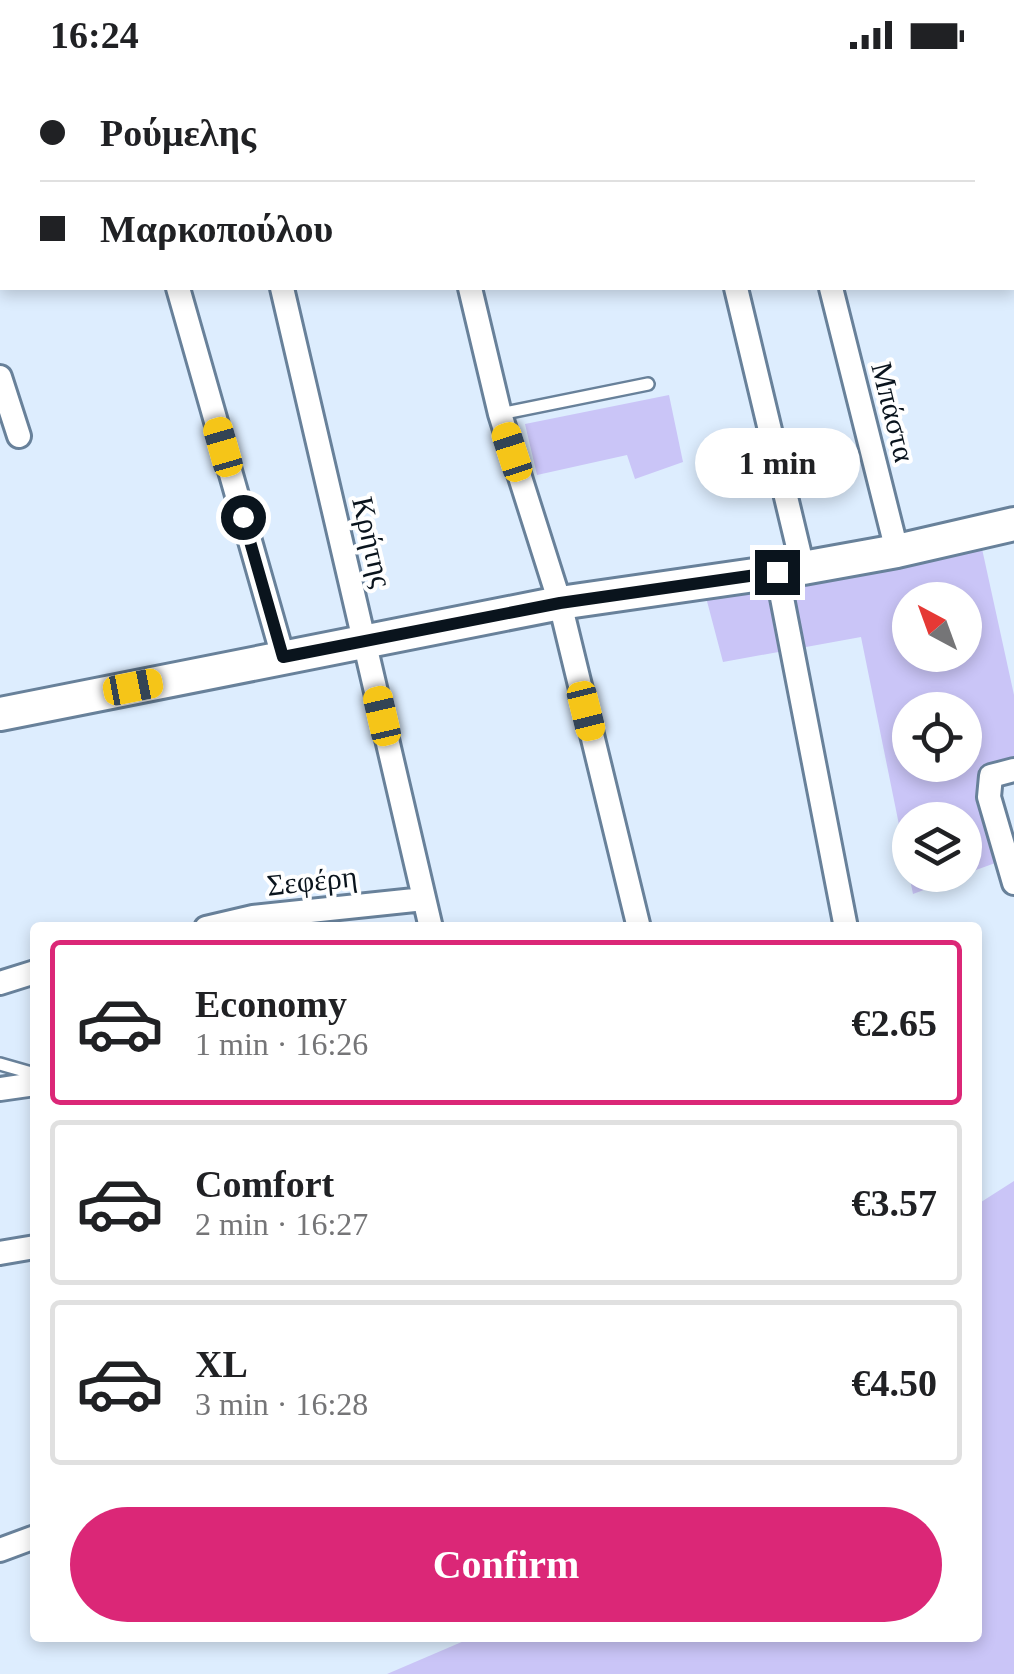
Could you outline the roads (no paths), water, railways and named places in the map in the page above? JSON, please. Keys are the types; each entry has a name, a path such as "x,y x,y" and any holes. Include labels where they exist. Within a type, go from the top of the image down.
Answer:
{"street":[{"path":"179,290 283,657"},
{"name":"Κρήτης","path":"282,290 430,922"},
{"path":"470,290 500,414 560,603 638,922"},
{"path":"736,290 790,570 845,922"},
{"name":"Μπάστα","path":"832,290 897,551"},
{"path":"0,378 18,436"},
{"path":"0,714 560,603 790,570 1014,524"},
{"path":"1014,770 991,776 989,797 1014,883"},
{"name":"Σεφέρη","path":"234,922 424,899"},
{"path":"0,984 30,974"},
{"path":"0,1089 30,1085"},
{"path":"0,1252 30,1247"},
{"path":"0,1550 30,1539"}],"lane":[{"path":"500,414 648,384"},
{"path":"0,1064 30,1073"}]}
